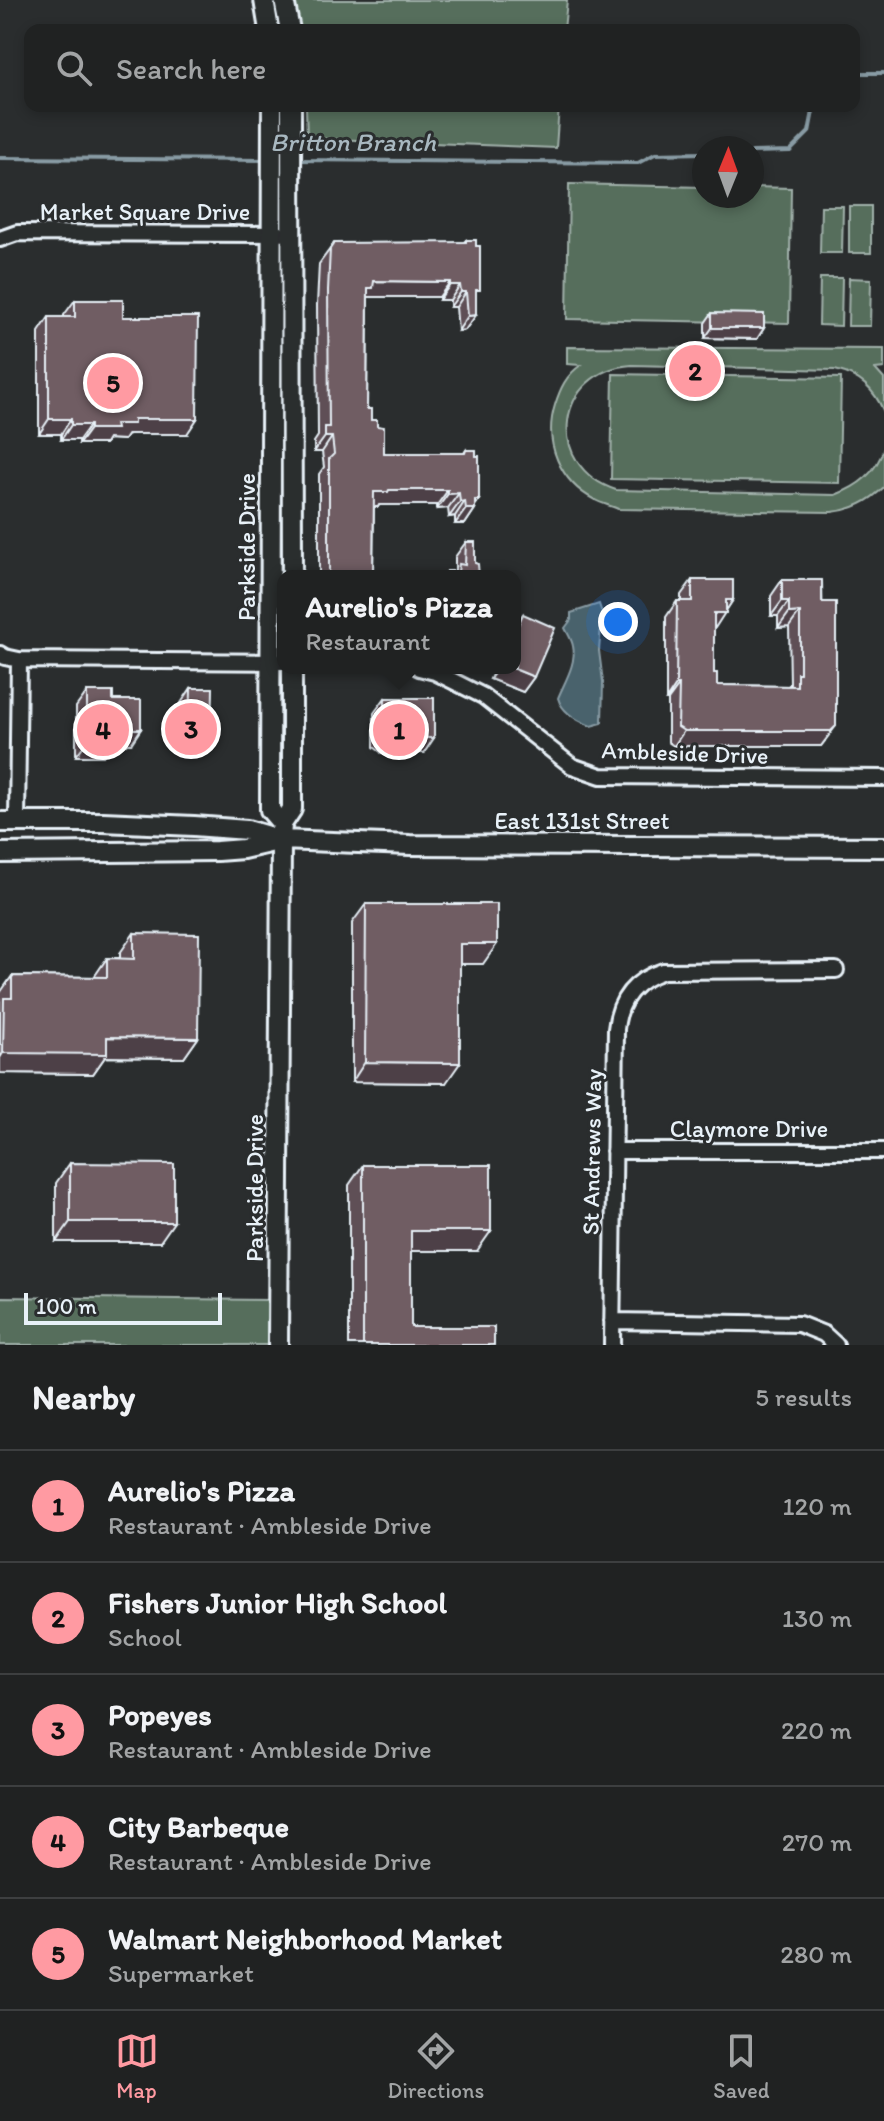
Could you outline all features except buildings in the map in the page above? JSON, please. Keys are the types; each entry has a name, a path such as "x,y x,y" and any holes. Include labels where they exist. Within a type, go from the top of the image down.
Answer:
{"street":[{"path":"264,0 268,24"},
{"path":"284,0 289,24"},
{"name":"Parkside Drive","path":"274,112 282,140"},
{"name":"Parkside Drive","path":"278,570 282,140 289,112"},
{"name":"Market Square Drive","path":"0,239 17,233 282,234"},
{"name":"Parkside Drive","path":"282,234 292,570"},
{"path":"0,654 19,660 277,662"},
{"path":"8,822 19,660"},
{"name":"Parkside Drive","path":"277,662 270,810 281,832"},
{"name":"Parkside Drive","path":"278,1345 281,832 292,809 292,674"},
{"name":"Ambleside Drive","path":"439,674 483,696 572,766 601,776 884,778"},
{"name":"East 131st Street","path":"8,822 194,826 426,845 884,847"},
{"name":"East 131st Street","path":"0,853 217,851 243,849 281,832"},
{"name":"St Andrews Way","path":"612,1345 617,1017 620,1006 634,987 663,971 836,970"},
{"name":"Claymore Drive","path":"614,1151 884,1151"},
{"path":"612,1321 799,1324 824,1334 836,1345"}],"green space":[{"path":"294,0 567,0 565,24 298,24"},
{"path":"306,112 559,112 556,148 307,138"},
{"path":"569,184 692,187 692,208 764,208 764,187 791,188 789,323 567,319"},
{"path":"821,206 843,206 842,253 820,253"},
{"path":"849,206 871,206 871,253 849,253"},
{"path":"820,278 842,278 841,326 819,325"},
{"path":"849,278 871,279 870,326 848,326"},
{"path":"567,347 884,349 884,368 875,369 884,379 884,412 865,385 835,370 632,365 606,371 587,383 574,400 568,420 569,441 577,461 593,478 616,490 835,495 866,478 884,448 884,487 860,504 832,512 618,509 598,501 572,483 557,460 553,447 552,419 557,399 568,378 581,365 567,364"},
{"path":"613,374 841,378 839,483 611,479"},
{"path":"0,1297 269,1300 268,1345 0,1345"}],"water":[{"path":"599,604 602,613 599,651 603,682 602,723 591,726 567,712 558,698 573,659 572,644 565,628 571,620 571,613"}],"waterway":[{"name":"Britton Branch","path":"860,73 884,73"},
{"name":"Britton Branch","path":"764,152 790,151 809,132 813,112"},
{"name":"Britton Branch","path":"297,160 638,163 655,154 692,153"},
{"name":"Britton Branch","path":"0,158 268,160"}],"place":[{"name":"Fishers Junior High School","path":"695,371"},
{"name":"Walmart Neighborhood Market","path":"113,383"},
{"name":"Popeyes","path":"191,729"},
{"name":"City Barbeque","path":"103,730"},
{"name":"Aurelio's Pizza","path":"399,730"}]}
